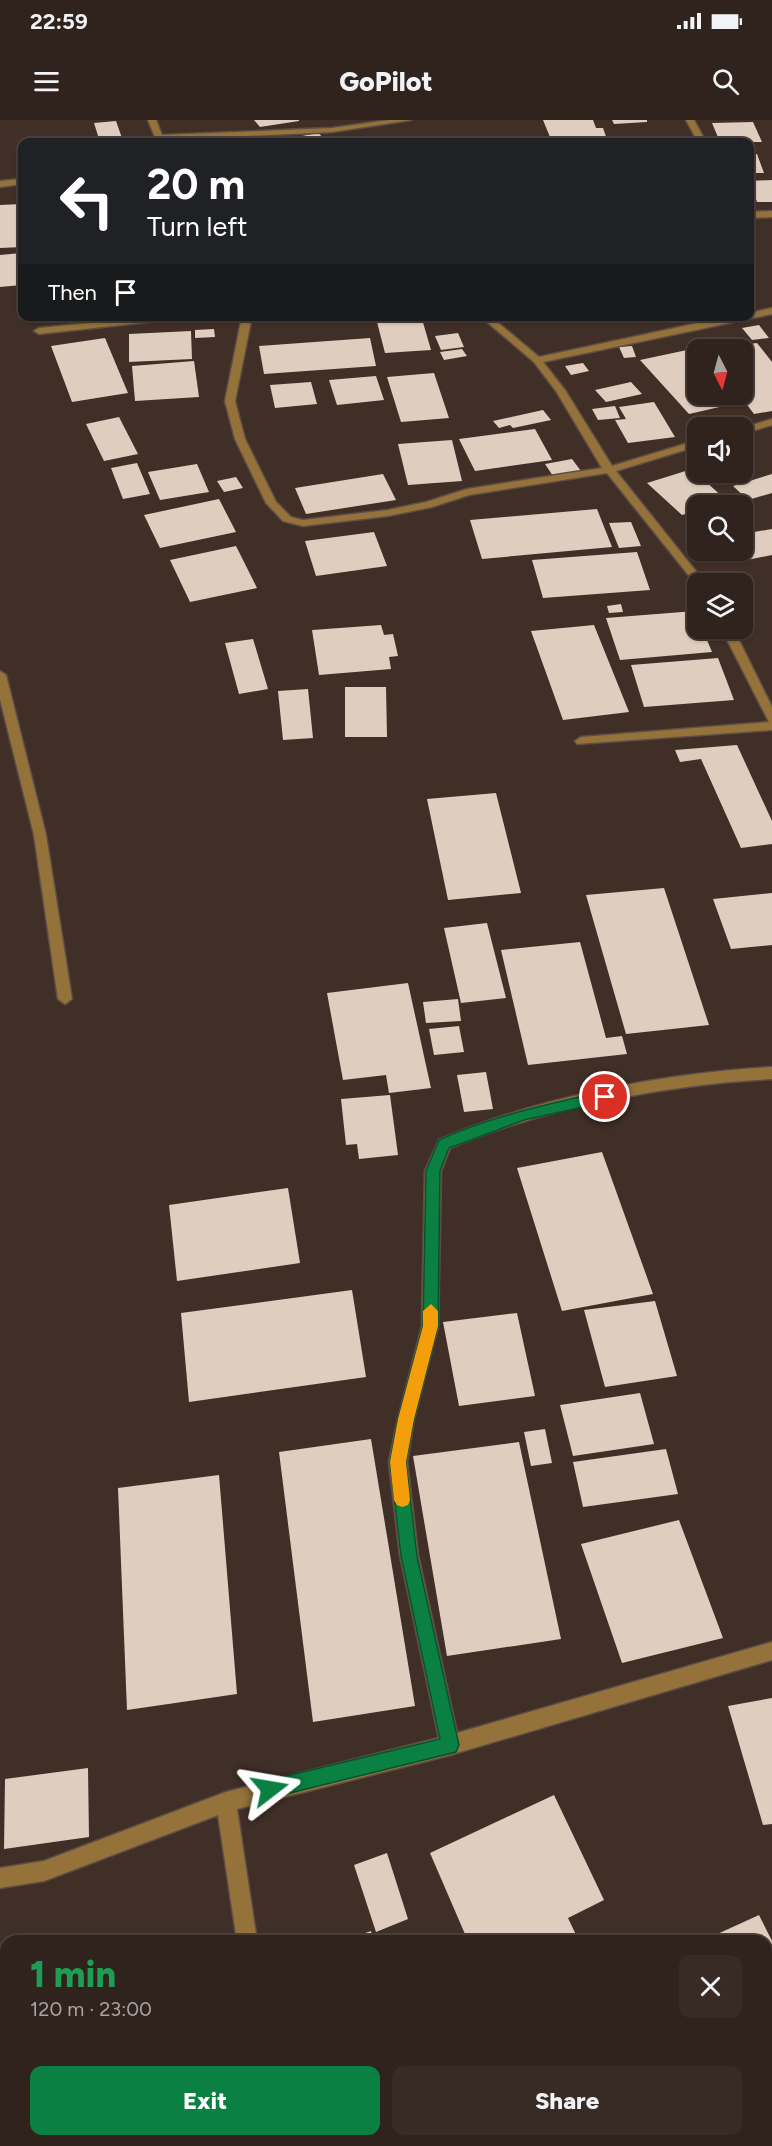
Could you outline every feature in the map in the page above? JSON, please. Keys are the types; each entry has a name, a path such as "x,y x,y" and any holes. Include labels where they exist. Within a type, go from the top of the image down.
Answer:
{"street":[{"path":"152,120 160,138"},
{"path":"195,138 332,130 407,120"},
{"path":"690,120 700,138"},
{"path":"0,184 18,182"},
{"path":"754,215 772,214"},
{"path":"754,315 772,311"},
{"path":"39,331 146,321"},
{"path":"246,321 230,401 240,440 271,503 287,519 303,524 388,513 428,505 467,492 609,470 687,446"},
{"path":"490,321 537,360 560,390 609,470 693,573"},
{"path":"537,360 725,321"},
{"path":"753,428 772,422"},
{"path":"732,639 772,719"},
{"path":"0,675 40,835 65,999"},
{"path":"581,741 772,726"},
{"path":"450,1745 409,1556 398,1462 406,1419 430,1326 433,1171 444,1144 469,1133 524,1115 666,1083 772,1073"},
{"path":"0,1878 44,1871 226,1802 450,1745 772,1651"},
{"path":"226,1802 246,1935"}],"building":[{"path":"254,120 299,120 299,121 260,127"},
{"path":"543,120 593,120 596,128 603,128 607,138 550,138"},
{"path":"612,120 647,120 647,122 614,124"},
{"path":"116,121 122,138 99,138 94,123"},
{"path":"753,122 762,142 754,142 754,138 718,138 712,123"},
{"path":"318,133 324,138 291,138"},
{"path":"754,154 757,154 764,173 754,173"},
{"path":"772,180 772,202 757,202 754,181"},
{"path":"18,204 18,247 0,248 0,205"},
{"path":"18,253 18,285 0,287 0,255"},
{"path":"423,321 431,350 385,353 377,322"},
{"path":"759,325 769,338 753,340 742,328"},
{"path":"214,329 215,337 195,338 195,330"},
{"path":"191,331 192,359 129,362 129,334"},
{"path":"458,333 464,347 441,350 435,336"},
{"path":"105,338 128,393 72,402 51,346"},
{"path":"370,338 376,366 264,374 259,346"},
{"path":"757,343 772,362 772,411 754,414 747,405 753,405 753,344"},
{"path":"632,346 636,357 624,358 619,347"},
{"path":"462,349 467,356 444,360 440,352"},
{"path":"687,350 687,405 728,405 689,414 640,360"},
{"path":"194,361 199,397 135,401 132,366"},
{"path":"583,363 589,371 571,375 565,366"},
{"path":"434,373 449,418 401,422 387,377"},
{"path":"376,376 384,400 337,405 329,380"},
{"path":"311,382 317,404 275,408 270,385"},
{"path":"631,382 642,394 606,402 595,390"},
{"path":"654,402 675,437 628,443 615,420 626,419 619,407"},
{"path":"615,406 620,418 598,420 592,409"},
{"path":"543,410 551,420 513,428 510,425 499,428 493,421"},
{"path":"119,417 138,454 104,461 86,424"},
{"path":"535,429 552,460 475,471 459,439"},
{"path":"452,440 462,481 408,485 398,444"},
{"path":"572,459 581,471 553,476 545,464"},
{"path":"137,463 150,494 123,499 111,468"},
{"path":"197,464 209,492 160,500 148,472"},
{"path":"687,471 687,483 707,483 720,495 687,495 687,513 682,515 647,483"},
{"path":"383,474 396,500 306,514 295,488"},
{"path":"772,474 772,493 753,499 753,495 743,495 733,486 753,483 753,480"},
{"path":"236,477 243,488 224,492 217,481"},
{"path":"219,499 236,532 160,548 144,515"},
{"path":"597,509 612,547 482,559 470,520"},
{"path":"631,522 641,546 619,548 609,523"},
{"path":"772,529 772,555 753,559 753,532"},
{"path":"374,532 387,566 316,576 305,541"},
{"path":"236,546 257,588 190,602 170,560"},
{"path":"637,552 650,590 543,598 532,560"},
{"path":"621,604 623,612 609,613 607,606"},
{"path":"687,612 687,639 707,639 712,652 620,660 606,618"},
{"path":"381,625 384,635 393,634 398,656 389,657 391,669 319,675 312,630"},
{"path":"594,625 629,712 563,720 531,631"},
{"path":"253,639 268,689 239,694 225,643"},
{"path":"718,658 734,700 644,707 631,665"},
{"path":"345,687 386,687 387,737 345,737"},
{"path":"308,689 313,738 283,740 278,691"},
{"path":"737,745 772,821 772,844 741,848 701,759 680,762 675,750"},
{"path":"496,793 521,893 448,900 427,799"},
{"path":"664,888 709,1025 626,1034 586,895"},
{"path":"772,893 772,945 731,949 713,899"},
{"path":"487,923 506,998 461,1003 444,928"},
{"path":"580,942 606,1038 622,1036 627,1054 528,1065 501,950"},
{"path":"408,983 431,1088 389,1093 386,1075 343,1080 327,993"},
{"path":"458,999 461,1021 426,1023 423,1002"},
{"path":"459,1026 464,1052 434,1055 429,1029"},
{"path":"486,1072 493,1109 464,1112 457,1075"},
{"path":"390,1095 398,1155 359,1159 357,1144 346,1145 341,1099"},
{"path":"602,1152 653,1294 562,1311 517,1168"},
{"path":"288,1188 300,1263 177,1281 169,1205"},
{"path":"352,1290 366,1377 189,1402 181,1313"},
{"path":"655,1301 677,1376 605,1387 584,1310"},
{"path":"517,1313 535,1396 459,1406 443,1322"},
{"path":"640,1393 654,1444 573,1456 560,1405"},
{"path":"545,1429 552,1463 531,1466 524,1432"},
{"path":"371,1439 415,1706 313,1722 279,1452"},
{"path":"519,1442 561,1639 447,1656 413,1456"},
{"path":"666,1449 678,1494 583,1507 573,1462"},
{"path":"219,1475 237,1694 127,1710 118,1488"},
{"path":"679,1520 723,1638 622,1663 581,1544"},
{"path":"772,1698 772,1824 763,1825 728,1706"},
{"path":"88,1768 89,1837 4,1849 5,1779"},
{"path":"554,1795 604,1900 568,1918 576,1935 465,1935 430,1853"},
{"path":"387,1853 408,1919 376,1932 354,1865"},
{"path":"759,1915 769,1935 715,1935"},
{"path":"371,1931 372,1935 359,1935"}],"slow traffic":[{"path":"402,1500 398,1462 406,1419 430,1326 431,1311"}],"route":[{"path":"270,1789 450,1745 409,1556 398,1462 406,1419 430,1326 433,1171 444,1144 469,1133 524,1115 605,1097"}]}
